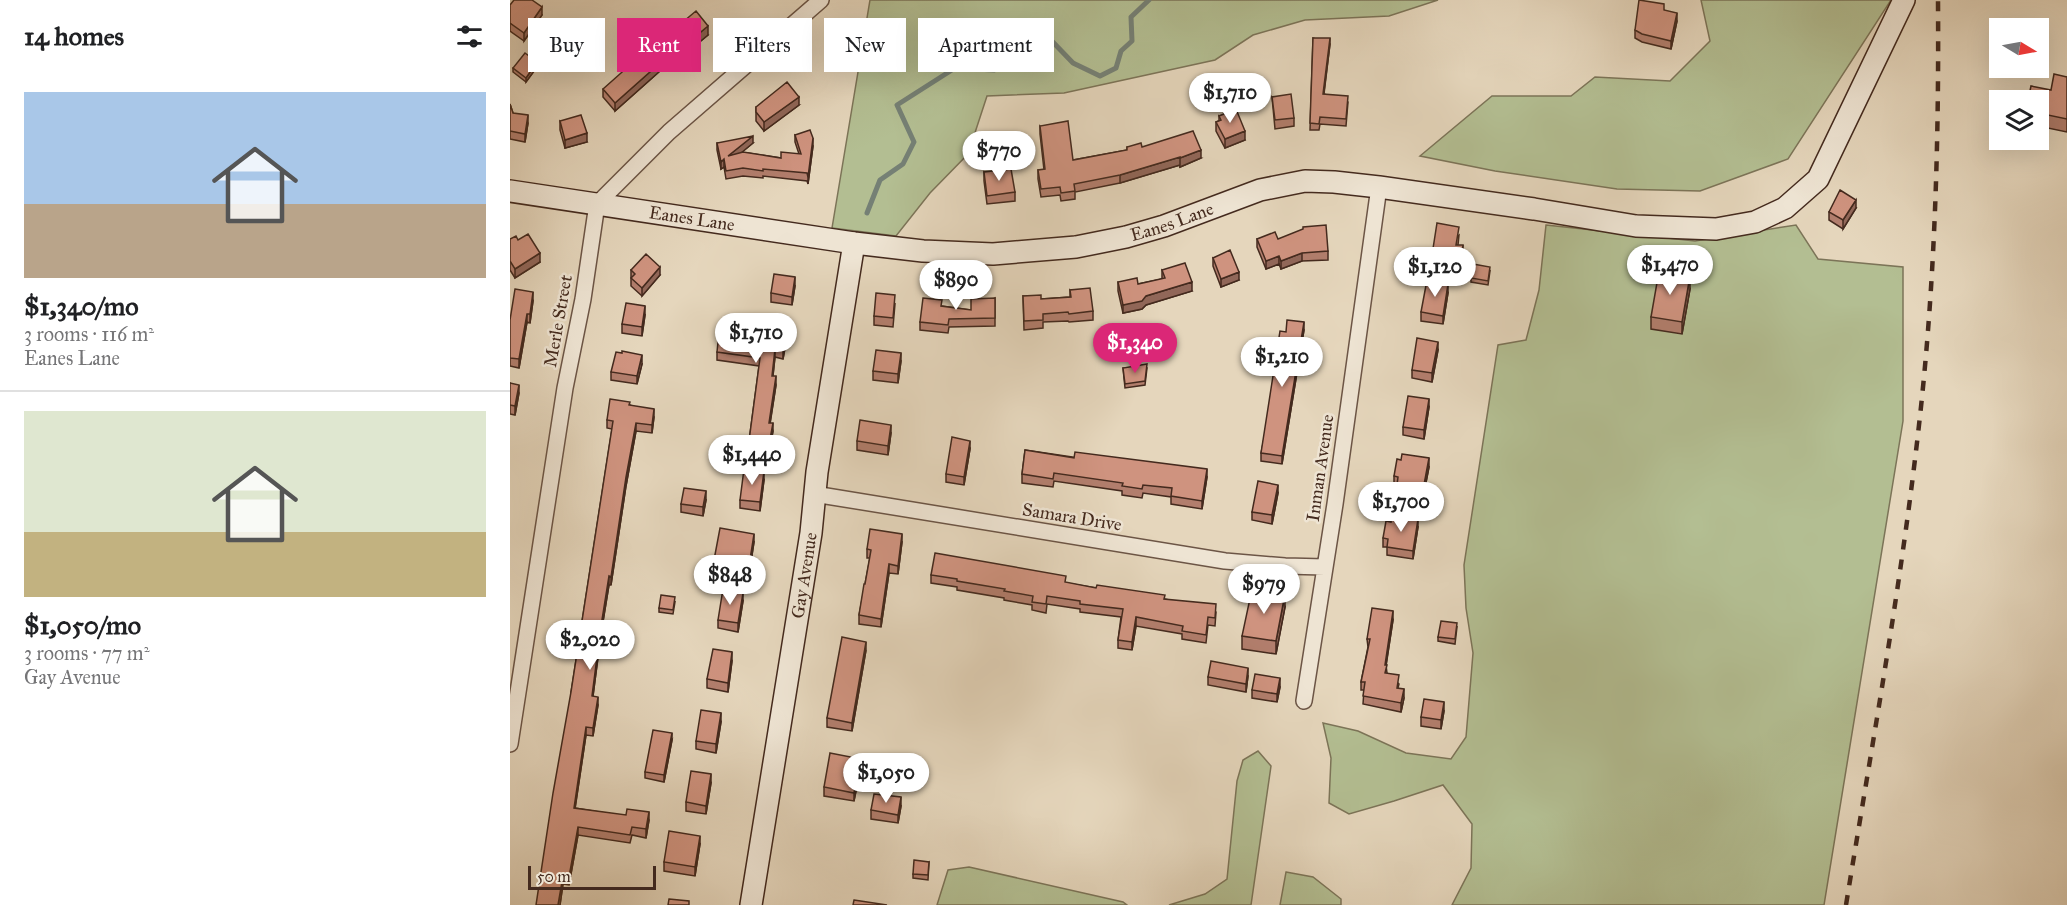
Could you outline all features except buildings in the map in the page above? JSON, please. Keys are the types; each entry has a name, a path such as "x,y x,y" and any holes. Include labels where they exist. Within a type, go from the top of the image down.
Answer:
{"street":[{"path":"597,204 669,132 821,0"},
{"name":"Eanes Lane","path":"510,191 854,243 923,251 993,254 1048,250 1126,237 1164,226 1260,190 1294,182 1334,182 1379,187 1636,226 1716,230 1755,222 1785,208 1818,179 1904,0"},
{"name":"Inman Avenue","path":"1304,701 1379,187"},
{"name":"Merle Street","path":"510,744 565,388 597,204"},
{"name":"Gay Avenue","path":"751,905 809,545 814,494 854,243"},
{"name":"Samara Drive","path":"814,494 1225,561 1325,567"}],"green space":[{"path":"870,0 1438,0 1389,16 1305,20 1253,35 1215,60 1064,93 987,96 968,154 930,193 896,236 832,228 858,72 906,72 906,18 867,18"},
{"path":"1701,0 1891,0 1788,159 1700,191 1617,189 1495,171 1420,156 1492,96 1571,96 1595,77 1670,81 1710,41"},
{"path":"1546,225 1695,241 1796,225 1818,259 1903,267 1903,421 1824,905 1452,905 1471,868 1472,824 1443,785 1349,814 1329,803 1331,758 1323,723 1358,731 1406,753 1451,759 1466,737 1473,653 1466,608 1464,565 1498,345 1526,340 1539,290"},
{"path":"1258,751 1271,766 1251,905 1169,905 1205,894 1227,879 1237,781 1243,760"},
{"path":"969,867 1123,902 1127,905 937,905 948,870"},
{"path":"1286,872 1313,877 1341,899 1341,905 1280,905"}],"waterway":[{"path":"867,213 880,180 903,164 914,142 897,105 955,68 994,70 1048,37 1073,63 1100,76 1116,68 1121,51 1132,41 1131,17 1149,0"}],"railway":[{"path":"1846,905 1895,605 1919,425 1929,319 1935,213 1938,0"}]}
